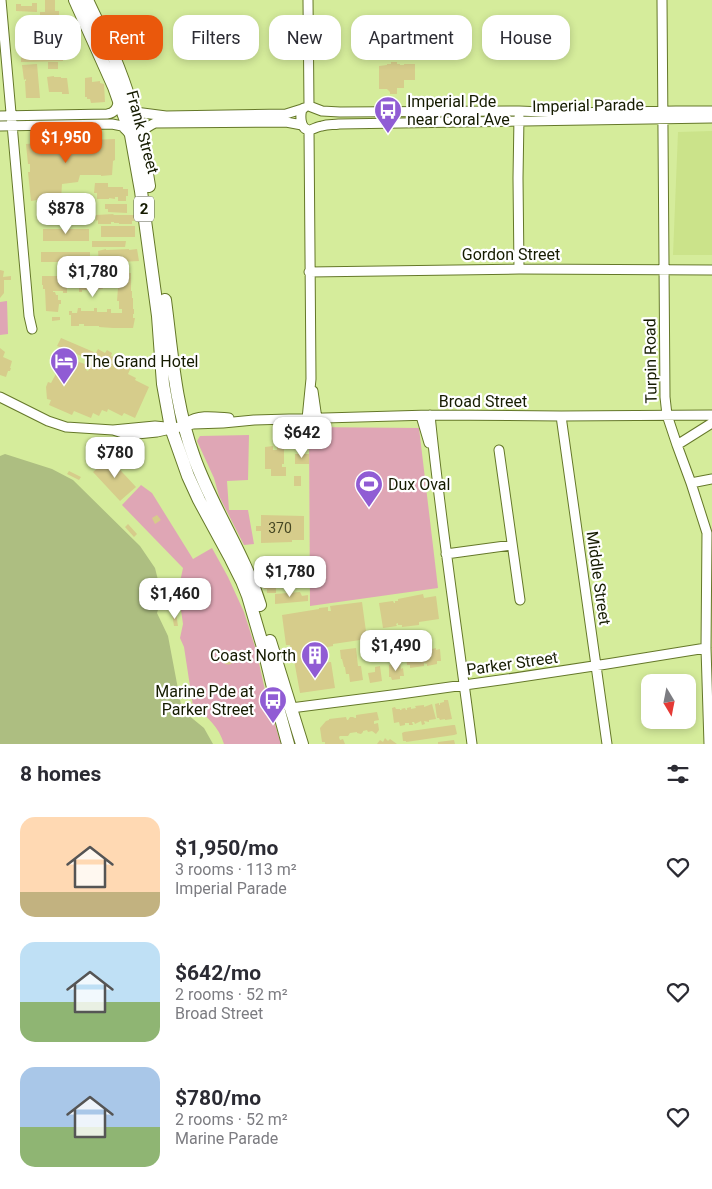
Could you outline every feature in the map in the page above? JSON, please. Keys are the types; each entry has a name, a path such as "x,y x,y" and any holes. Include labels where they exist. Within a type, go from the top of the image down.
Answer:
{"highway":[{"name":"Frank Street","path":"75,0 119,99 131,135 141,191 158,316 163,384 177,427"},
{"name":"Frank Street","path":"88,0 117,66 141,144 150,191 175,382 177,427"},
{"name":"2","path":"177,427 193,455 208,492 250,576 302,744"},
{"name":"2","path":"177,427 188,476 248,596 288,744"}],"street":[{"path":"2,0 29,316 32,329"},
{"path":"308,0 309,108 318,119 317,124 309,127"},
{"name":"Turpin Road","path":"662,0 664,380 667,415 707,533 706,648 709,744"},
{"path":"0,116 107,114 116,110 119,99"},
{"name":"Imperial Parade","path":"131,107 135,112 166,116 286,122 309,127 339,124 518,121 664,115 712,111"},
{"path":"307,419 311,379 309,127 301,114 309,108"},
{"name":"Imperial Parade","path":"141,144 143,130 156,123 286,114 309,108 328,112 518,111 712,118"},
{"path":"518,111 519,268"},
{"path":"456,112 456,123"},
{"path":"0,126 112,124 122,126 131,135"},
{"name":"Gordon Street","path":"310,272 519,268 712,270"},
{"path":"311,379 317,419"},
{"name":"Broad Street","path":"0,396 60,426 113,430 126,434 158,432 177,427 200,417 254,420 426,416 712,415"},
{"path":"426,416 435,465 472,744"},
{"name":"Middle Street","path":"561,416 607,744"},
{"path":"676,445 712,423"},
{"path":"500,450 520,600"},
{"path":"690,483 712,479"},
{"path":"446,554 512,545"},
{"name":"Parker Street","path":"291,708 596,666 706,648"}],"shaded area":[{"path":"712,131 712,255 673,255 678,132"},
{"path":"7,301 8,334 0,335 0,302"},
{"name":"Dux Oval","path":"309,427 419,428 438,588 310,606"},
{"path":"249,435 248,480 227,481 229,510 248,510 254,544 244,545 219,496 214,478 197,441 200,436"},
{"path":"5,454 52,469 73,480 140,546 155,568 159,584 160,603 157,613 168,636 182,710 204,728 213,744 0,744 0,456"},
{"path":"141,485 152,493 193,559 212,548 228,577 244,612 281,744 224,744 212,722 193,706 184,647 180,638 183,624 177,596 183,568 122,505"}],"building":[{"path":"45,0 55,0 55,11 59,11 59,15 40,15 40,12 45,12"},
{"path":"32,3 37,3 37,12 16,11 16,4 32,6"},
{"path":"21,60 63,60 63,61 21,62"},
{"path":"48,62 58,62 58,69 48,69"},
{"path":"391,62 397,62 400,65 415,64 415,80 404,80 404,88 397,88 397,94 390,94 387,89 379,89 379,66 391,64"},
{"path":"37,64 40,98 26,98 26,79 24,80 22,65"},
{"path":"47,77 67,78 69,94 49,92"},
{"path":"92,77 92,82 100,81 100,83 104,84 105,102 91,103 90,99 85,97 85,78"},
{"path":"37,139 60,139 61,141 115,139 115,160 113,161 112,175 80,175 78,182 62,184 61,200 31,201 28,172 30,172 30,164 28,164 26,144 37,143"},
{"path":"95,183 108,183 108,187 128,189 126,201 118,201 118,197 115,197 115,199 97,199 97,193 94,193"},
{"path":"105,204 127,204 127,213 108,212 108,209 105,209"},
{"path":"38,206 79,206 79,219 38,220"},
{"path":"96,215 134,215 134,221 132,221 132,224 111,222 111,224 98,224 98,220 96,221"},
{"path":"101,226 135,226 135,237 101,237"},
{"path":"43,229 89,229 89,241 43,241"},
{"path":"92,241 126,241 125,247 92,247"},
{"path":"106,249 137,249 139,261 99,263 98,251"},
{"path":"41,252 90,252 90,266 85,266 85,262 41,262"},
{"path":"0,270 4,271 3,277 11,276 11,280 4,280 4,293 0,298"},
{"path":"64,272 81,272 81,275 102,275 102,272 131,273 133,318 135,318 133,328 84,326 84,324 71,326 69,311 77,313 78,308 81,308 81,311 94,311 94,308 97,308 97,312 107,312 107,309 111,309 111,313 122,313 122,309 119,309 119,301 117,301 118,288 120,287 102,287 103,289 97,289 97,292 95,290 82,290 82,292 79,292 79,288 67,288 67,293 53,291 58,295 58,300 61,300 61,304 59,304 58,312 46,311 45,289 43,289 42,285 42,276 64,276"},
{"path":"52,317 60,317 60,320 52,321"},
{"path":"61,338 96,353 98,349 105,353 107,350 112,353 111,356 132,365 128,374 149,387 135,418 124,413 122,416 108,409 107,412 102,410 99,416 93,413 91,418 74,411 72,415 49,405 51,400 47,399 46,387 48,382 51,383 69,355 79,362 88,365 86,370 88,371 91,365 96,367 98,363 57,346"},
{"path":"0,348 5,352 3,357 12,361 10,371 8,371 6,377 0,375"},
{"path":"273,446 273,450 277,450 277,447 284,447 284,464 282,464 282,467 286,467 286,476 271,476 271,469 265,469 265,447"},
{"path":"295,454 309,454 309,464 295,464"},
{"path":"109,458 136,487 120,501 93,472"},
{"path":"69,471 81,477 79,480 67,474"},
{"path":"294,476 301,476 301,486 294,486"},
{"path":"157,515 161,520 155,524 152,518"},
{"path":"261,515 304,516 304,540 261,543 261,531 256,531 256,526 261,526"},
{"path":"128,524 137,534 134,537 125,527"},
{"path":"305,556 306,586 276,587 276,593 267,593 267,589 264,589 264,571 262,571 263,557"},
{"path":"300,592 302,596 308,595 308,601 275,604 275,594"},
{"path":"423,594 424,598 436,596 439,619 419,622 419,625 402,627 398,623 396,624 397,626 383,628 379,603 393,601 395,603 398,599"},
{"path":"362,602 367,639 333,644 333,646 317,649 319,663 331,662 335,688 300,693 294,660 290,661 287,652 291,651 290,645 286,645 282,615 328,607 328,611 331,611 330,606"},
{"path":"172,613 176,613 178,626 174,626"},
{"path":"356,648 358,666 361,666 363,680 350,682 349,674 346,674 341,659 340,650"},
{"path":"436,648 436,650 440,649 441,661 437,661 437,664 427,666 424,663 424,666 410,668 410,665 407,665 406,654 409,654 409,652"},
{"path":"228,653 234,659 228,665 222,659"},
{"path":"400,663 404,676 400,676 400,679 392,680 389,677 389,665"},
{"path":"380,666 382,681 370,683 368,673 375,672 375,667"},
{"path":"444,700 448,700 452,719 440,720 437,718 435,704 439,703 440,705"},
{"path":"432,704 436,719 429,720 429,722 424,721 425,724 422,725 421,721 415,724 412,722 413,725 405,723 405,725 400,726 399,722 394,723 392,708 395,707 402,710 405,708 407,710 407,708 411,707 411,709 416,708 415,706 424,705 424,707"},
{"path":"377,712 379,720 374,721 374,724 378,723 379,730 376,734 367,730 361,734 357,732 350,733 348,736 340,736 340,740 343,739 345,744 325,744 325,742 322,742 320,728 329,719 346,717 348,720 350,717 356,718 356,715"},
{"path":"455,725 457,734 454,735 403,741 402,733 404,732"},
{"path":"385,738 397,744 377,744 380,740 383,742"},
{"path":"454,740 455,744 438,744 438,742"}],"place":[{"name":"Imperial Pde near Coral Ave","path":"388,134"},
{"name":"The Grand Hotel","path":"64,385"},
{"name":"Dux Oval","path":"369,508"},
{"name":"Coast North","path":"315,679"},
{"name":"Marine Pde at Parker Street","path":"273,724"}]}
